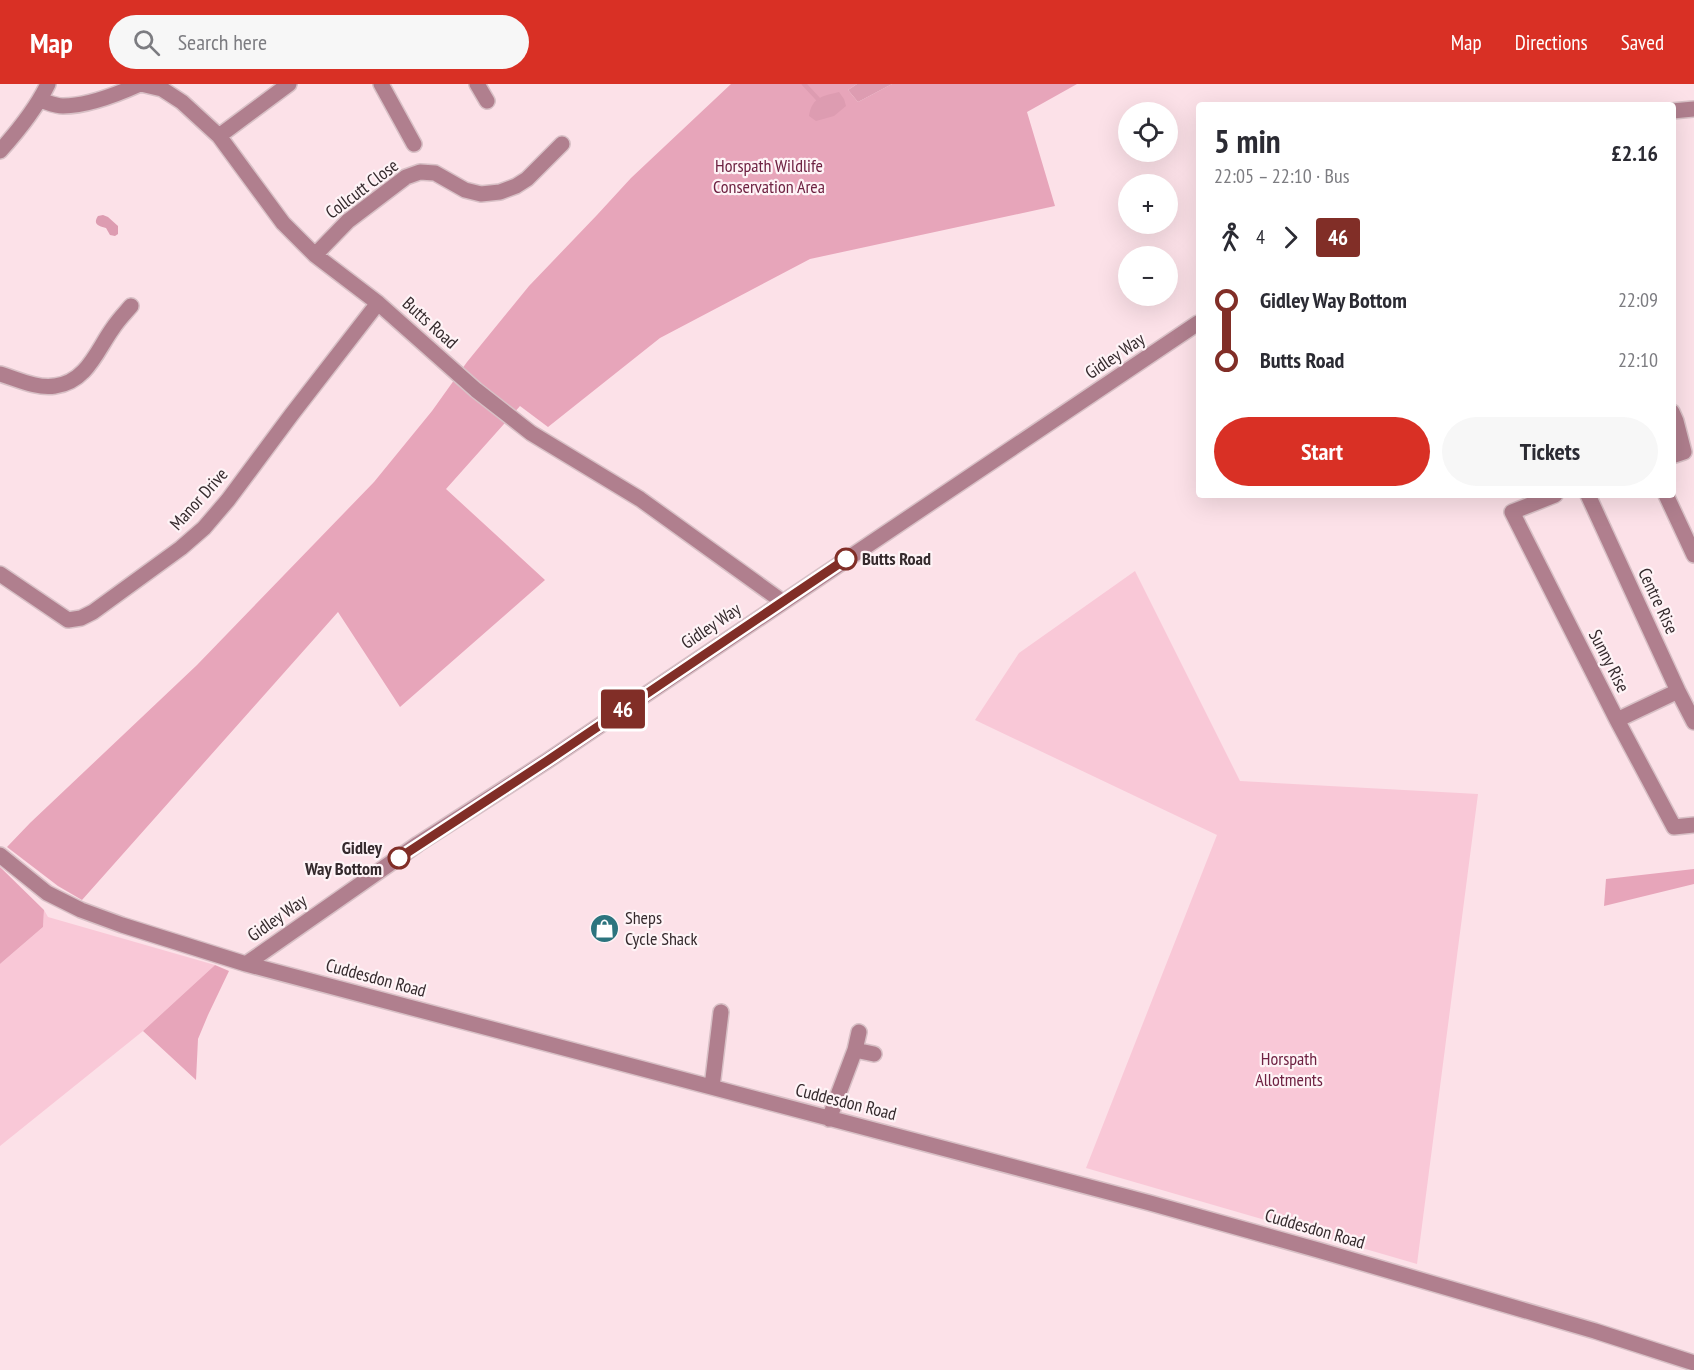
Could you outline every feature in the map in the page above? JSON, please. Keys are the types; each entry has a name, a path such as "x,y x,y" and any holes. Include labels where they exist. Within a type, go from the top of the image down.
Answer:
{"street":[{"path":"0,152 40,100 48,84"},
{"name":"Butts Road","path":"40,100 60,106 77,105 140,84 162,90 182,102 219,136 284,223 315,255 378,303 476,390 522,426 640,499 783,602"},
{"path":"219,136 289,84"},
{"path":"381,84 414,144"},
{"path":"477,84 487,101"},
{"path":"1676,111 1694,109"},
{"name":"Collcutt Close","path":"315,255 348,220 406,177 420,172 435,173 465,190 481,194 500,192 527,179 562,144"},
{"name":"Manor Drive","path":"0,574 68,620 81,618 102,605 182,548 204,528 228,500 378,303"},
{"path":"0,374 37,386 55,386 70,382 84,372 97,356 112,328 131,306"},
{"name":"Gidley Way","path":"246,964 418,844 547,761 1196,324"},
{"path":"1676,419 1684,452 1676,455"},
{"name":"Sunny Rise","path":"1547,498 1512,512 1674,827 1694,825"},
{"name":"Centre Rise","path":"1589,498 1694,722"},
{"path":"1667,498 1694,555"},
{"path":"1617,720 1678,691"},
{"name":"Cuddesdon Road","path":"0,855 47,893 81,910 246,964 829,1119 1027,1169 1318,1250 1595,1331 1694,1363"},
{"path":"712,1087 721,1012"},
{"path":"829,1119 855,1050 859,1032"},
{"path":"855,1050 873,1054"}],"green space":[{"name":"Horspath Wildlife Conservation Area","path":"731,84 857,84 848,90 858,102 892,84 1077,84 1027,112 1055,206 810,259 660,338 548,427 520,406 446,489 545,580 400,707 338,612 82,900 58,886 7,847 197,665 374,482 529,286 631,178"},
{"name":"Horspath Allotments","path":"1135,571 1240,781 1478,794 1417,1264 1086,1168 1217,835 975,720 1019,653"},
{"path":"0,867 44,910 43,927 0,964"},
{"path":"1694,869 1694,884 1604,906 1606,879"},
{"path":"44,910 48,917 215,965 143,1031 0,1146 0,964 43,927"},
{"path":"215,965 229,971 198,1039 196,1080 143,1031"}],"shaded area":[{"path":"857,84 892,84 858,102 848,90"},
{"path":"839,92 846,106 834,116 816,121 809,116 810,110 819,98"},
{"path":"103,215 118,226 118,234 110,235 106,228 96,223 98,216"}],"waterway":[{"path":"804,84 818,99"}],"bus line":[{"name":"46","path":"399,858 846,559"}],"place":[{"name":"Butts Road","path":"846,559"},
{"name":"Gidley Way Bottom","path":"399,858"},
{"name":"Sheps Cycle Shack","path":"604,928"}]}
